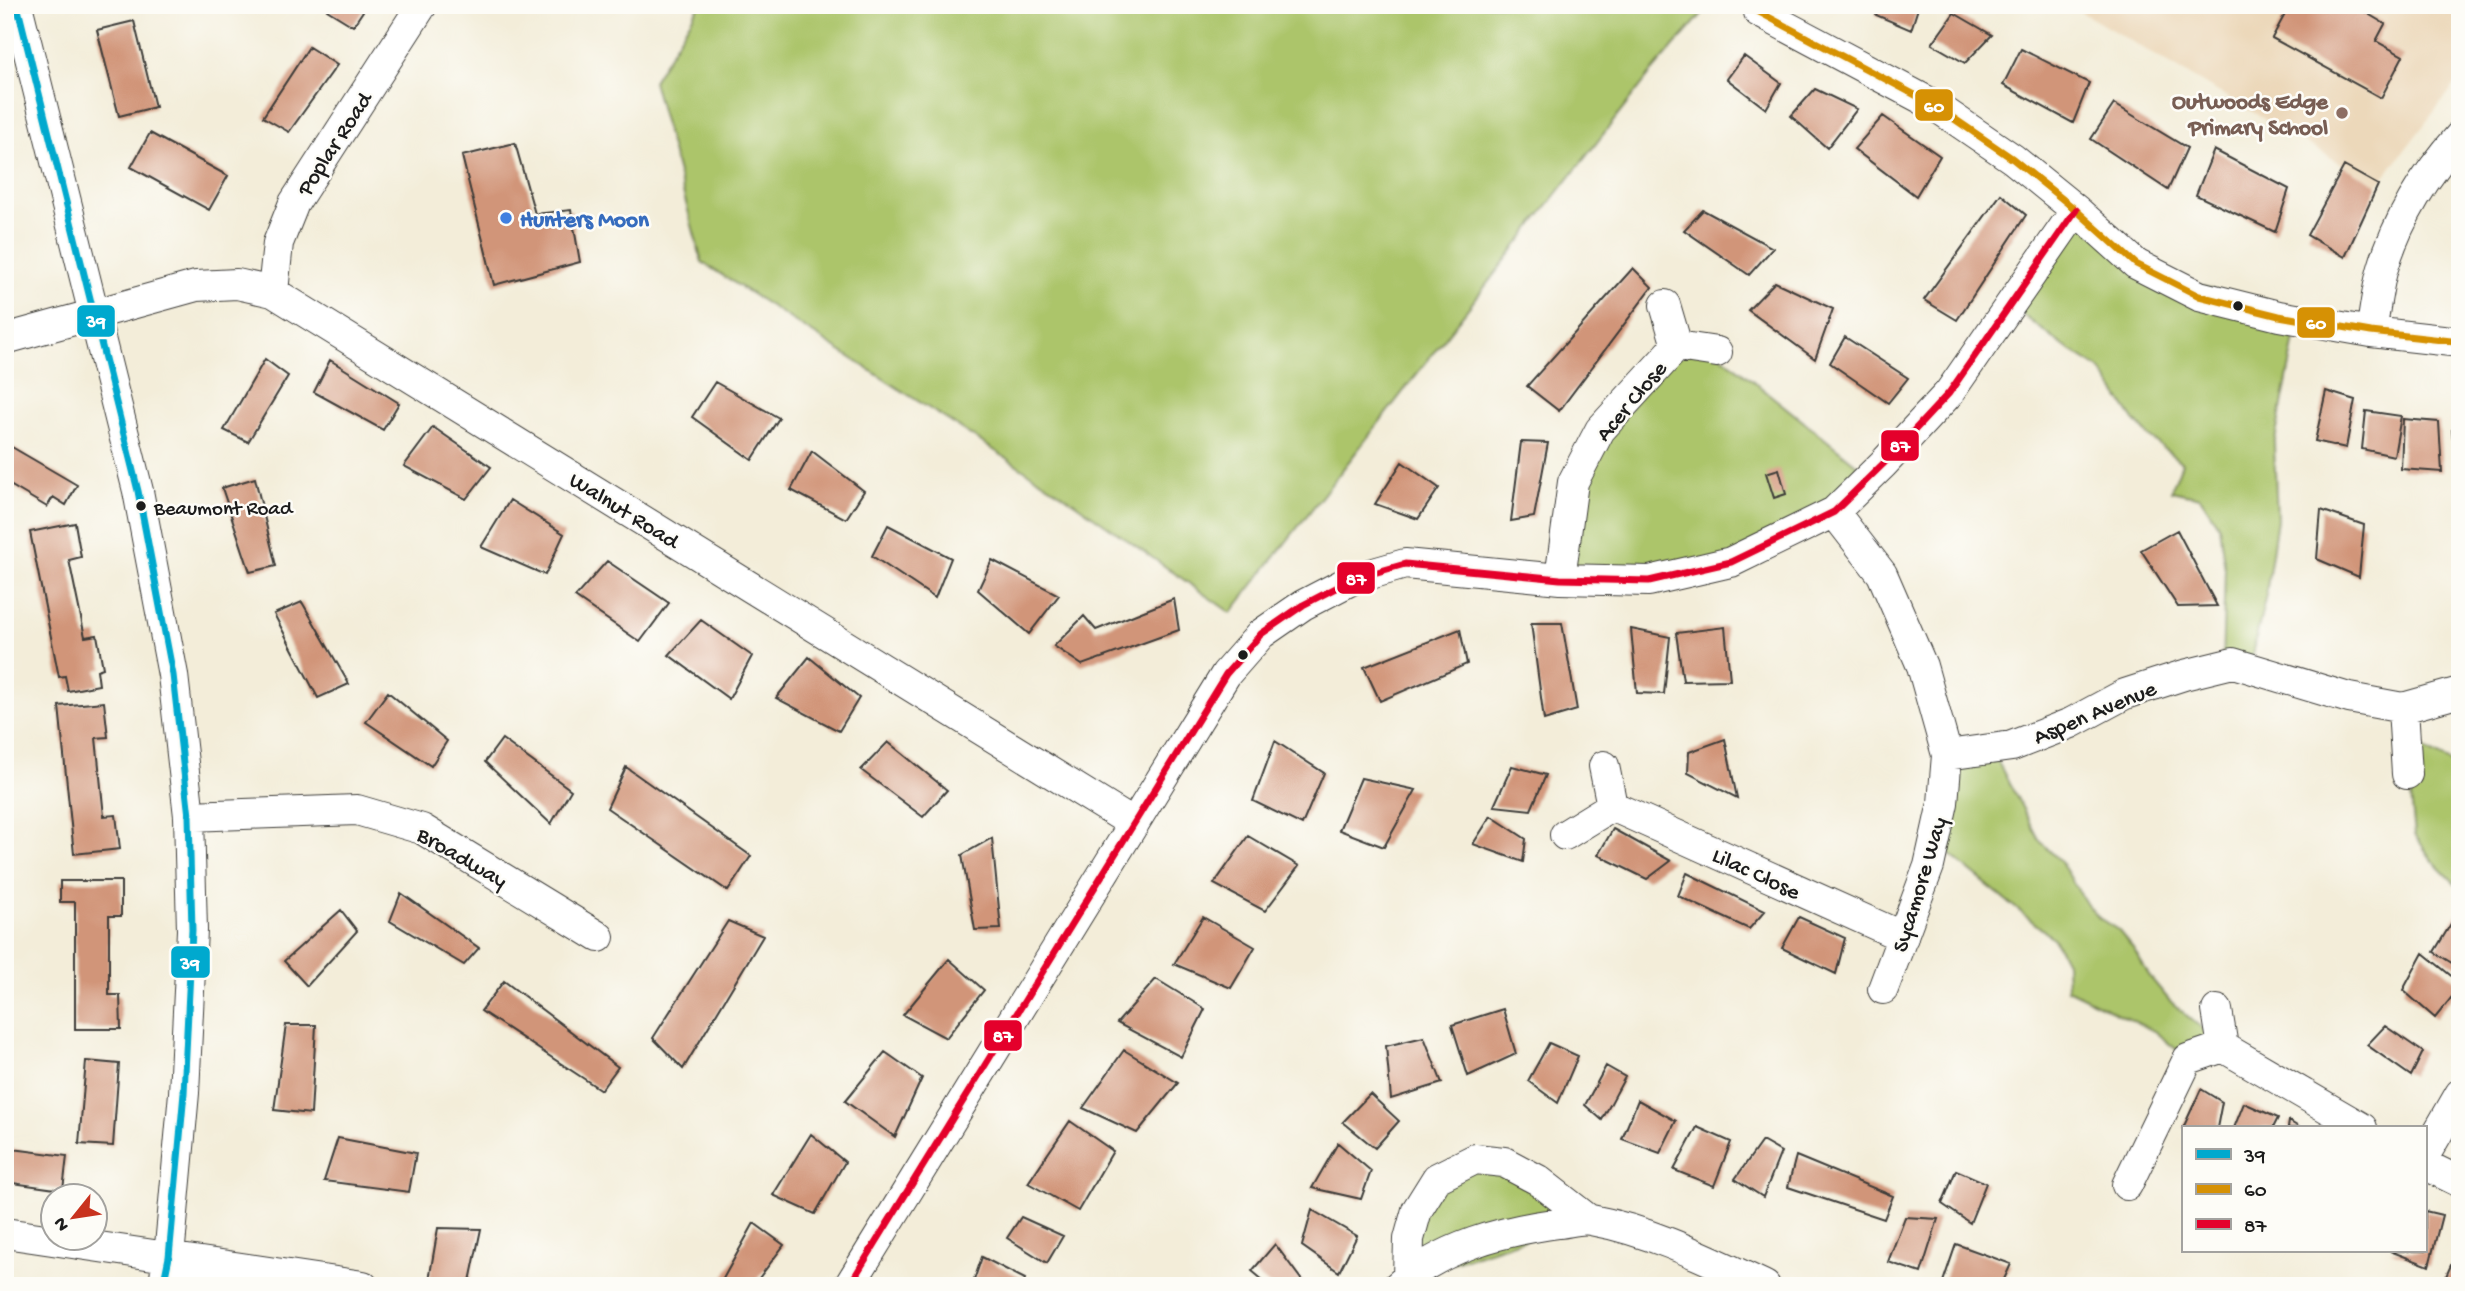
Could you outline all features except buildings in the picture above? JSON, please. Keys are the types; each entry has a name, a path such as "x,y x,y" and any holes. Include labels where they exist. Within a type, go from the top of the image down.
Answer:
{"street":[{"path":"17,5 138,491 173,675 189,816 192,930 184,1093 166,1271"},
{"name":"Poplar Road","path":"273,292 278,243 294,203 422,5"},
{"path":"1778,14 1934,105 2013,159 2076,210 2136,264 2199,296 2279,316 2371,332 2460,342"},
{"path":"2371,332 2382,270 2400,222 2426,177 2460,136"},
{"path":"849,1286 1226,674 1261,634 1303,605 1353,579 1405,564 1560,579 1649,580 1731,562 1834,512 1950,393 2076,210"},
{"name":"Walnut Road","path":"93,315 196,286 237,284 273,292 1134,824"},
{"name":"Acer Close","path":"1665,305 1677,346"},
{"path":"5,339 93,315"},
{"name":"Acer Close","path":"1677,346 1717,352"},
{"name":"Acer Close","path":"1560,579 1573,482 1600,430 1677,346"},
{"name":"Sycamore Way","path":"1834,512 1882,574 1922,666 1947,755 1943,803 1929,866 1883,989"},
{"name":"Aspen Avenue","path":"1947,755 2012,746 2071,723 2125,694 2233,663 2349,698 2403,708 2460,692"},
{"path":"2403,708 2407,774"},
{"path":"1565,835 1612,806 1604,766"},
{"name":"Lilac Close","path":"1612,806 1903,937"},
{"name":"Broadway","path":"189,816 357,810 422,829 599,937"},
{"path":"2217,1010 2223,1047"},
{"path":"2127,1185 2188,1059 2223,1047 2359,1126"},
{"path":"2426,1153 2460,1094"},
{"path":"1403,1281 1409,1239 1417,1210 1437,1178 1475,1159 1504,1162 1538,1180 1588,1219"},
{"path":"2426,1165 2460,1182"},
{"path":"1403,1281 1440,1256 1485,1238 1536,1226 1588,1219 1653,1236 1765,1286"},
{"path":"5,1233 166,1271 363,1286"}],"shaded area":[{"name":"Outwoods Edge Primary School","path":"2069,5 2460,5 2460,78 2378,185"}],"green space":[{"path":"700,5 1710,5 1651,73 1231,613 1062,494 702,262 653,81"},
{"path":"2076,210 2136,264 2299,319 2274,445 2277,519 2266,595 2249,668 2222,666 2225,569 2219,526 2200,497 2171,491 2182,463 2152,439 2134,420 2100,369 2062,345 2010,305"},
{"path":"1677,346 1717,352 1871,476 1731,562 1560,579 1573,482"},
{"path":"2405,739 2460,767 2460,888 2432,860 2415,835"},
{"path":"1991,749 2040,841 2061,862 2087,905 2099,918 2118,930 2169,1000 2223,1047 2188,1059 2154,1031 2067,989 2066,962 2054,939 1938,845 1947,755"},
{"path":"1475,1159 1588,1219 1408,1277 1417,1210"}],"transit line":[{"name":"39","path":"17,5 138,491 173,675 189,816 192,930 184,1093 169,1257 163,1286"},
{"name":"60","path":"1759,12 1934,105 2013,159 2076,210 2136,264 2199,296 2279,316 2371,332 2460,342"},
{"name":"87","path":"849,1286 1226,674 1261,634 1303,605 1353,579 1405,564 1560,579 1649,581 1731,562 1834,512 1949,393 2076,210"}],"place":[{"name":"Outwoods Edge Primary School","path":"2342,113"},
{"name":"Hunters Moon","path":"506,218"},
{"name":"Beaumont Road","path":"141,506"}]}
